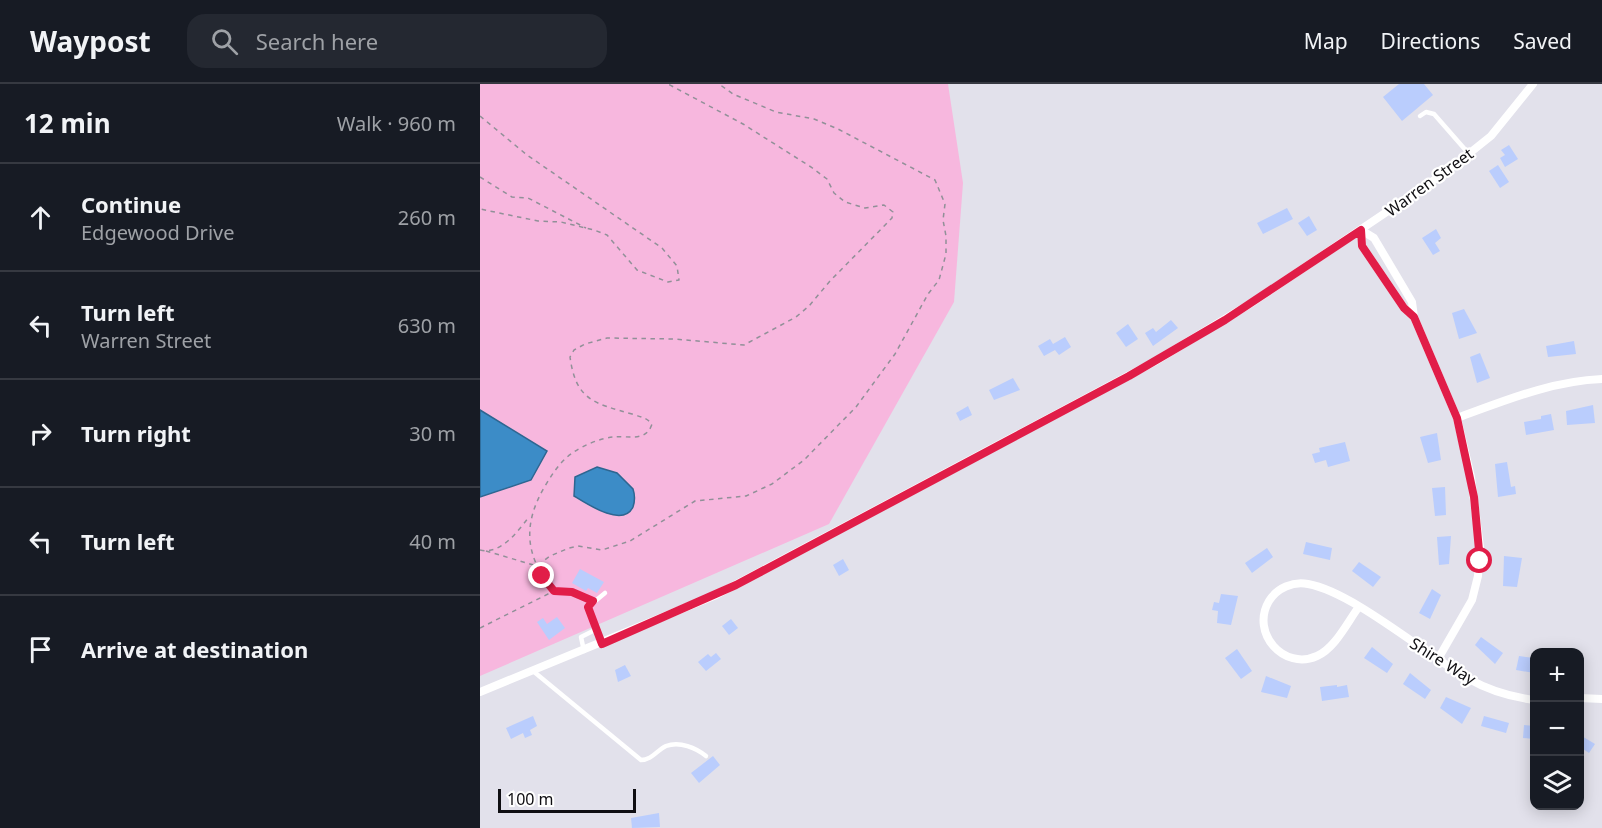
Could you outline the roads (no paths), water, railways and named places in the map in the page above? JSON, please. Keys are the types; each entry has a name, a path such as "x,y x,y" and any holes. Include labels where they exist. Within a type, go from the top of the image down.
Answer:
{"street":[{"name":"Warren Street","path":"480,692 602,644 736,585 1129,376 1225,320 1361,230 1469,154 1508,117 1533,84"},
{"path":"1361,230 1362,246 1404,308 1414,317"},
{"path":"1361,230 1374,238 1412,302 1414,317 1457,418 1474,497 1480,561 1472,600 1438,659"},
{"path":"1457,418 1529,392 1602,379"},
{"name":"Shire Way","path":"1358,608 1330,646 1309,658 1293,658 1279,652 1265,632 1264,616 1269,602 1279,590 1293,584 1316,586 1358,608 1490,689 1530,699"},
{"path":"1584,698 1602,699"}],"lane":[{"path":"1420,116 1426,112 1434,114 1469,154"},
{"path":"602,644 588,607 605,593"},
{"path":"584,651 581,638 597,629"},
{"path":"533,671 641,760 647,760 667,746 696,748 706,756"}],"water":[{"path":"480,410 547,451 531,480 480,497"},
{"path":"597,467 617,473 633,489 633,507 628,513 613,515 574,496 575,477"}]}
